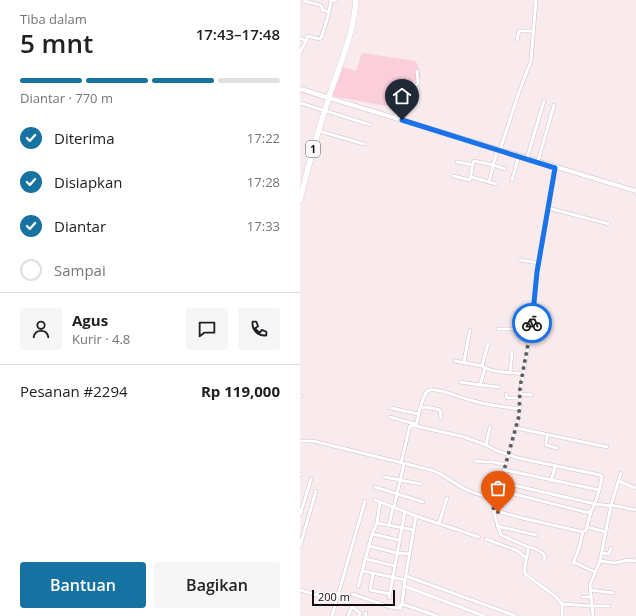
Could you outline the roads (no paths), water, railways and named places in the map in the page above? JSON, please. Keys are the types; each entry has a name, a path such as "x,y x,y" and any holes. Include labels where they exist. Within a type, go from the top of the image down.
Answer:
{"highway":[{"name":"1","path":"300,200 319,130 349,42 356,0"}],"main road":[{"path":"300,89 329,98"}],"street":[{"path":"300,53 309,36 319,39 321,38 328,20 331,1 336,0"},
{"path":"489,182 493,166 519,92 532,61 536,0"},
{"path":"304,1 320,5 322,10 329,12"},
{"path":"517,40 519,31 533,31"},
{"path":"300,38 306,41"},
{"path":"396,118 401,103 418,83 417,72"},
{"path":"329,98 519,155 555,168 636,191"},
{"path":"526,158 544,101"},
{"path":"300,103 371,125"},
{"path":"538,161 554,105"},
{"path":"319,130 364,144"},
{"path":"512,180 519,155"},
{"path":"457,162 473,165 474,162 504,169"},
{"path":"471,177 473,165"},
{"path":"544,560 545,558 543,553 501,535 493,510 516,428 539,263 555,168"},
{"path":"453,176 469,180 471,177 496,184"},
{"path":"548,208 609,224"},
{"path":"520,260 539,263"},
{"path":"498,329 531,329"},
{"path":"464,362 470,330"},
{"path":"482,366 488,344"},
{"path":"510,372 512,352"},
{"path":"455,361 482,366 485,368 523,374"},
{"path":"480,386 485,368"},
{"path":"460,382 480,386 499,387"},
{"path":"416,425 418,414 427,391 431,389 471,401 519,409"},
{"path":"506,394 507,398 520,398"},
{"path":"520,394 532,395"},
{"path":"420,408 426,407 440,410 441,418"},
{"path":"391,408 418,414"},
{"path":"390,418 464,437 518,458 601,476 595,504 586,530 583,532 573,563 595,572"},
{"path":"389,524 398,495 410,426 416,425"},
{"path":"486,445 490,427"},
{"path":"516,428 607,447"},
{"path":"548,434 546,445 557,448"},
{"path":"300,441 313,441 440,473 474,493 495,499"},
{"path":"475,461 493,462 506,465"},
{"path":"550,480 554,466"},
{"path":"504,470 599,490"},
{"path":"593,616 590,590 591,583 600,561 611,506 621,473"},
{"path":"384,477 421,484"},
{"path":"300,515 311,479"},
{"path":"618,481 636,488"},
{"path":"500,482 595,504 636,510"},
{"path":"375,487 423,502"},
{"path":"498,490 591,512"},
{"path":"300,546 316,491"},
{"path":"439,523 447,498"},
{"path":"375,500 416,516 479,537"},
{"path":"332,616 365,501"},
{"path":"358,587 372,534 377,523 380,502"},
{"path":"493,510 583,532"},
{"path":"389,598 405,511"},
{"path":"400,609 416,516"},
{"path":"377,523 389,524 414,530"},
{"path":"497,526 536,535"},
{"path":"587,527 606,532"},
{"path":"372,534 399,540"},
{"path":"486,539 518,551 526,558"},
{"path":"369,546 397,553 410,554"},
{"path":"528,547 524,568 527,576 544,586 555,596 562,604 562,616"},
{"path":"602,553 609,554 611,548"},
{"path":"366,559 395,566"},
{"path":"600,561 615,563 628,560 636,561"},
{"path":"363,571 393,578 406,578 516,616"},
{"path":"373,573 370,590 390,594"},
{"path":"404,586 484,616"},
{"path":"300,590 336,601"},
{"path":"590,590 613,593"},
{"path":"352,594 390,607 396,608 402,604"},
{"path":"583,597 591,597"},
{"path":"402,604 437,616"},
{"path":"562,604 609,606"},
{"path":"348,616 352,606 360,613 359,616"}]}
